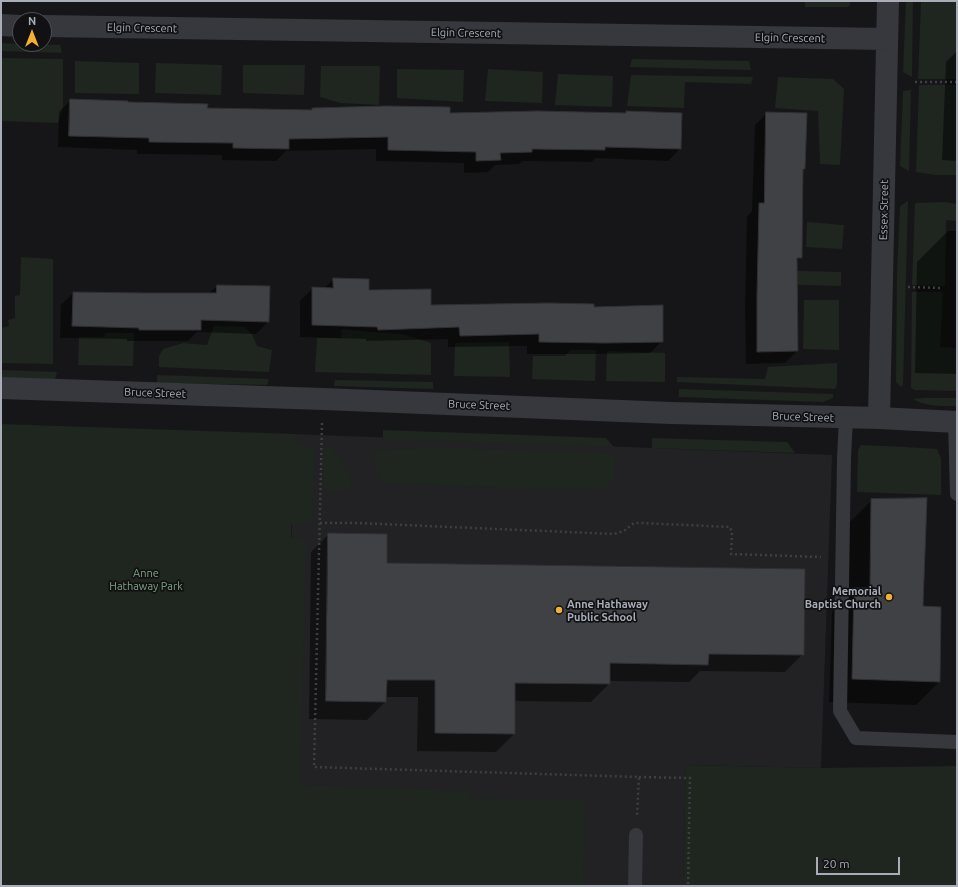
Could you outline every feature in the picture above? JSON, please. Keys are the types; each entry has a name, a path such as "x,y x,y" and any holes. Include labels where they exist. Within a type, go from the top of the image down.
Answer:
{"street":[{"name":"Essex Street","path":"879,418 888,1"},
{"path":"1,25 12,26"},
{"name":"Elgin Crescent","path":"52,26 887,39"},
{"name":"Bruce Street","path":"1,388 652,412 879,418 956,422"}],"lane":[{"path":"846,418 840,711 856,738 957,742"},
{"path":"956,422 957,494"},
{"path":"635,886 636,835"}],"path":[{"path":"915,82 957,82"},
{"path":"908,287 941,288"},
{"path":"323,399 314,767 690,778 688,886"},
{"path":"320,523 357,523 614,534 624,532 634,523 730,527 732,532 731,554 842,558"},
{"path":"636,835 639,777"}],"shaded area":[{"name":"Anne Hathaway Public School","path":"293,434 832,455 821,768 686,765 683,886 455,886 288,793"}],"green space":[{"path":"805,1 850,1 850,5 848,7 805,7"},
{"path":"906,1 913,1 912,77 903,72"},
{"path":"921,1 957,1 957,79 918,79"},
{"path":"1,43 12,43 12,51 1,51"},
{"path":"52,45 60,45 62,53 32,52 52,52"},
{"path":"1,58 63,59 63,108 58,123 1,121"},
{"path":"632,59 749,61 751,70 630,67"},
{"path":"75,61 139,63 139,94 75,93"},
{"path":"156,63 222,65 221,95 155,93"},
{"path":"243,65 305,65 304,95 243,93"},
{"path":"321,66 380,66 379,105 340,103 320,97"},
{"path":"397,69 464,70 463,102 397,98"},
{"path":"488,69 543,72 542,103 485,101"},
{"path":"558,74 613,76 612,107 555,105"},
{"path":"631,75 753,77 751,84 685,82 684,108 627,106"},
{"path":"778,77 833,79 844,89 840,165 820,164 818,111 775,108"},
{"path":"919,85 957,85 957,175 935,175 916,172"},
{"path":"911,90 909,171 900,166 903,91"},
{"path":"908,201 903,385 901,387 896,382 897,272 900,206"},
{"path":"945,202 956,204 957,221 946,220 945,286 912,285 915,203"},
{"path":"807,222 844,225 842,249 806,247"},
{"path":"21,257 53,259 53,364 1,363 1,328 9,326 8,320 15,318 15,296 20,295"},
{"path":"769,270 841,272 841,286 769,284"},
{"path":"912,292 943,292 940,347 957,348 957,391 915,390 911,388"},
{"path":"804,300 839,300 839,350 803,349"},
{"path":"214,326 245,327 252,334 257,346 272,350 269,372 159,367 159,356 163,349 183,343 207,345"},
{"path":"342,329 402,334 431,343 431,375 315,372 317,338 341,338"},
{"path":"105,333 134,333 133,366 78,365 79,337 104,337"},
{"path":"509,342 510,377 454,376 455,343"},
{"path":"570,350 596,350 595,381 532,379 533,356 565,356"},
{"path":"607,351 665,353 665,382 606,381"},
{"path":"837,363 837,384 835,389 677,382 677,377 765,379 768,367"},
{"path":"1,370 57,372 55,380 1,378"},
{"path":"157,375 269,379 267,385 157,383"},
{"path":"335,380 433,382 433,389 334,386"},
{"path":"679,389 833,394 833,398 823,402 679,397"},
{"path":"957,398 957,406 928,405 913,399"},
{"name":"Anne Hathaway Park","path":"1,424 293,434 293,442 315,448 312,523 291,525 291,539 306,538 300,785 467,791 470,794 470,798 585,800 583,886 1,886"},
{"path":"383,430 606,438 614,447 383,439"},
{"path":"652,438 787,442 795,453 652,448"},
{"path":"861,445 937,449 941,458 941,495 857,492 858,450"},
{"path":"324,447 332,447 350,476 352,483 346,490 326,490 323,486"},
{"path":"450,448 614,454 614,479 600,490 391,484 379,478 372,450"},
{"path":"686,765 821,768 957,766 957,886 683,886"}],"building":[{"path":"70,99 208,104 207,108 312,110 312,108 386,106 450,107 450,113 538,111 626,113 626,111 682,113 681,149 605,147 605,150 532,149 532,152 500,153 501,160 476,161 476,152 388,150 388,137 289,139 289,149 233,148 233,143 149,142 149,138 69,136"},
{"path":"766,112 807,113 805,169 803,169 802,258 797,258 798,351 757,352 759,203 764,203"},
{"path":"333,278 369,279 369,290 431,289 431,305 549,303 594,304 594,307 663,305 663,342 539,342 539,334 460,336 459,327 378,330 377,327 312,325 312,287 333,288"},
{"path":"217,285 270,286 269,322 201,320 201,330 139,330 139,328 72,326 73,292 216,293"},
{"name":"Memorial Baptist Church","path":"927,498 923,606 941,607 940,682 852,679 854,588 870,588 871,499"},
{"path":"328,533 387,534 387,563 805,569 804,655 709,654 708,665 610,663 610,684 515,683 515,734 435,733 435,680 387,680 386,702 326,701"}],"place":[{"name":"Memorial Baptist Church","path":"889,597"},
{"name":"Anne Hathaway Public School","path":"559,610"}]}
